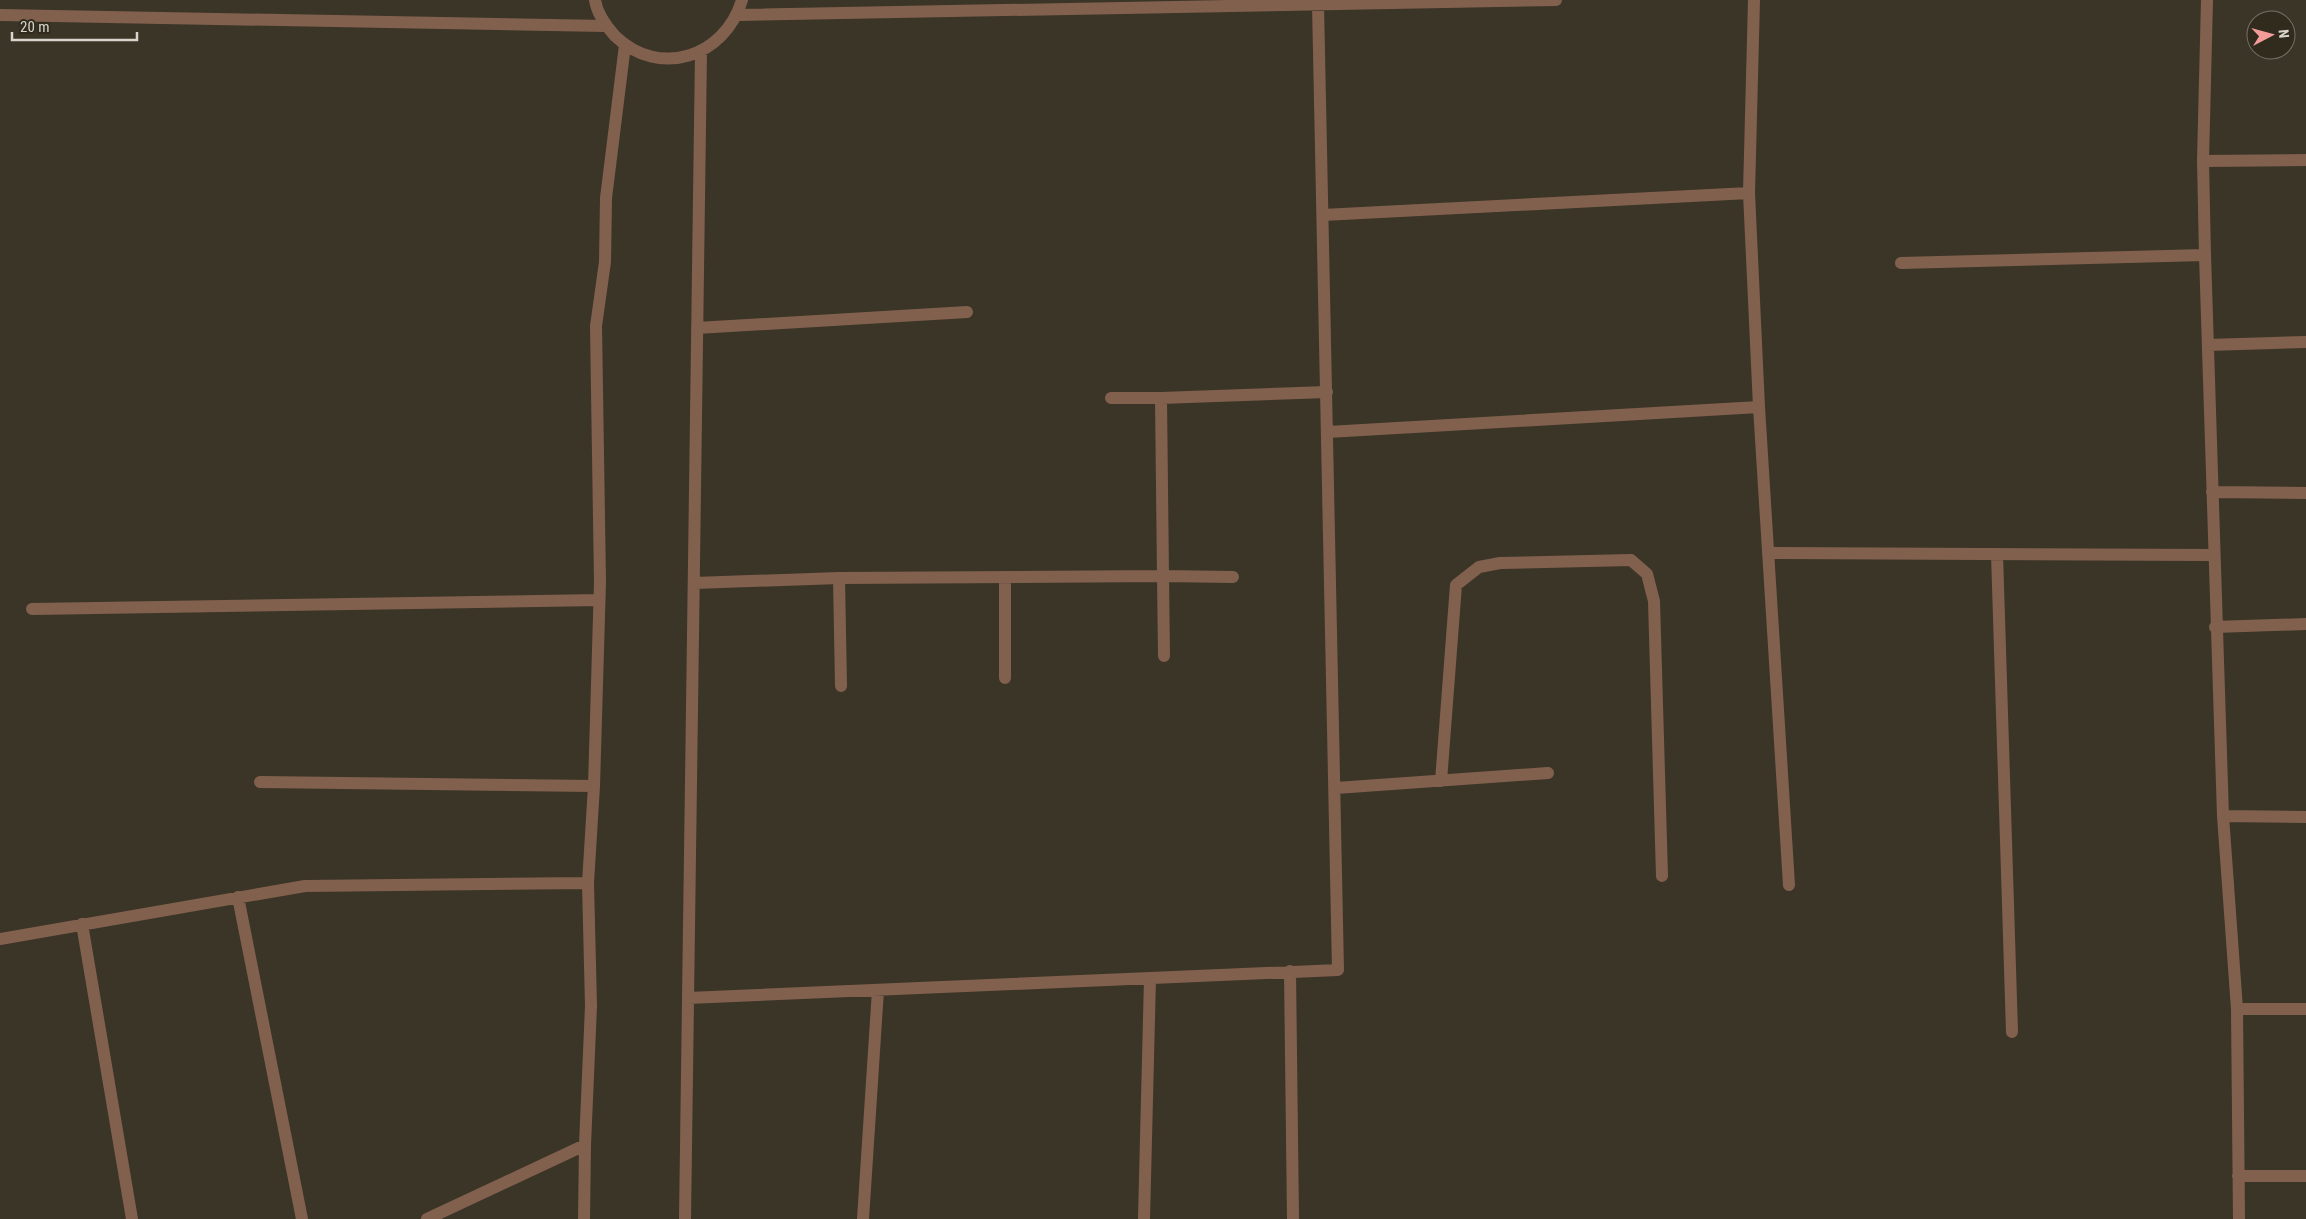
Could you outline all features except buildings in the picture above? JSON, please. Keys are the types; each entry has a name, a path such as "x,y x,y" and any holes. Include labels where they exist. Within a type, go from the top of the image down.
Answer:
{"street":[{"path":"595,0 606,26 625,45 648,56 675,59 701,52 722,36 737,15 742,0"},
{"path":"737,15 1556,0"},
{"path":"1754,0 1749,193 1758,407 1789,885"},
{"path":"2207,0 2203,161 2205,255 2215,627 2223,816 2237,1009 2239,1219"},
{"path":"688,998 1338,970 1336,788 1318,4"},
{"path":"0,15 606,26"},
{"path":"584,1219 591,1006 588,883 594,786 599,600 596,326 605,262 606,198 625,45"},
{"path":"685,1219 701,52"},
{"path":"2203,161 2306,160"},
{"path":"1323,215 1749,193"},
{"path":"1902,263 2205,255"},
{"path":"697,328 967,312"},
{"path":"2208,344 2306,342"},
{"path":"1111,398 1327,392"},
{"path":"1161,398 1164,656"},
{"path":"1328,432 1758,407"},
{"path":"2212,492 2306,494"},
{"path":"1768,553 2213,555"},
{"path":"1997,554 2012,1032"},
{"path":"1441,781 1456,585 1479,567 1500,563 1631,560 1647,574 1654,601 1662,876"},
{"path":"694,583 839,578 1233,576"},
{"path":"1004,577 1005,678"},
{"path":"839,578 841,686"},
{"path":"32,609 599,600"},
{"path":"2215,627 2306,624"},
{"path":"1336,788 1548,773"},
{"path":"260,782 594,786"},
{"path":"2223,816 2306,817"},
{"path":"0,938 305,886 588,883"},
{"path":"238,897 302,1219"},
{"path":"82,924 132,1219"},
{"path":"1290,971 1293,1219"},
{"path":"1144,1219 1150,978"},
{"path":"863,1219 878,990"},
{"path":"2237,1009 2306,1009"},
{"path":"427,1219 585,1145"},
{"path":"2238,1176 2306,1176"}]}
